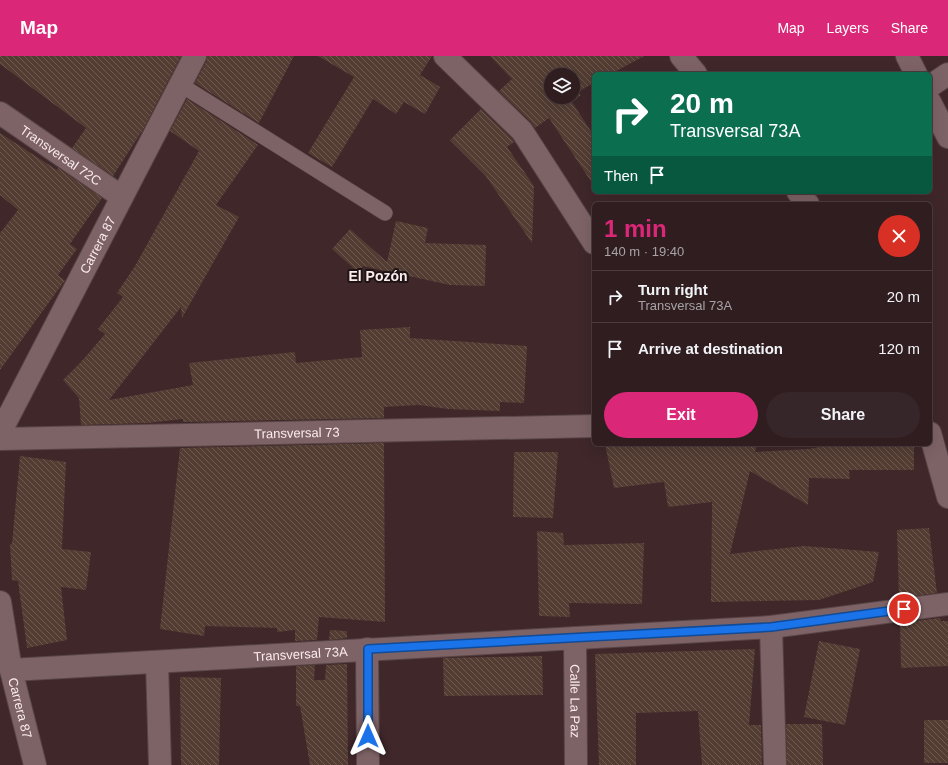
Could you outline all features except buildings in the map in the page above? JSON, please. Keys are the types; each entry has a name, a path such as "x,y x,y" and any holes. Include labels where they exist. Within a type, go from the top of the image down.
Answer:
{"street":[{"name":"Carrera 87","path":"0,433 195,56"},
{"path":"445,56 522,131 592,240"},
{"path":"681,56 694,72"},
{"path":"907,56 915,72"},
{"path":"932,85 948,74"},
{"path":"932,106 948,137"},
{"name":"Transversal 72C","path":"0,112 122,197"},
{"path":"800,194 806,202"},
{"name":"Transversal 73","path":"0,439 592,426"},
{"path":"932,440 948,493"},
{"name":"Carrera 87","path":"0,602 12,670 35,765"},
{"name":"Transversal 73A","path":"12,670 771,627 948,604"},
{"path":"771,627 775,765"},
{"name":"Calle La Paz","path":"575,638 576,765"},
{"path":"368,649 368,765"},
{"path":"158,662 160,765"}],"lane":[{"path":"181,85 386,213"}],"district":[{"name":"El Pozón","path":"378,276"}],"route":[{"path":"368,736 368,649 771,627 904,609"}]}
